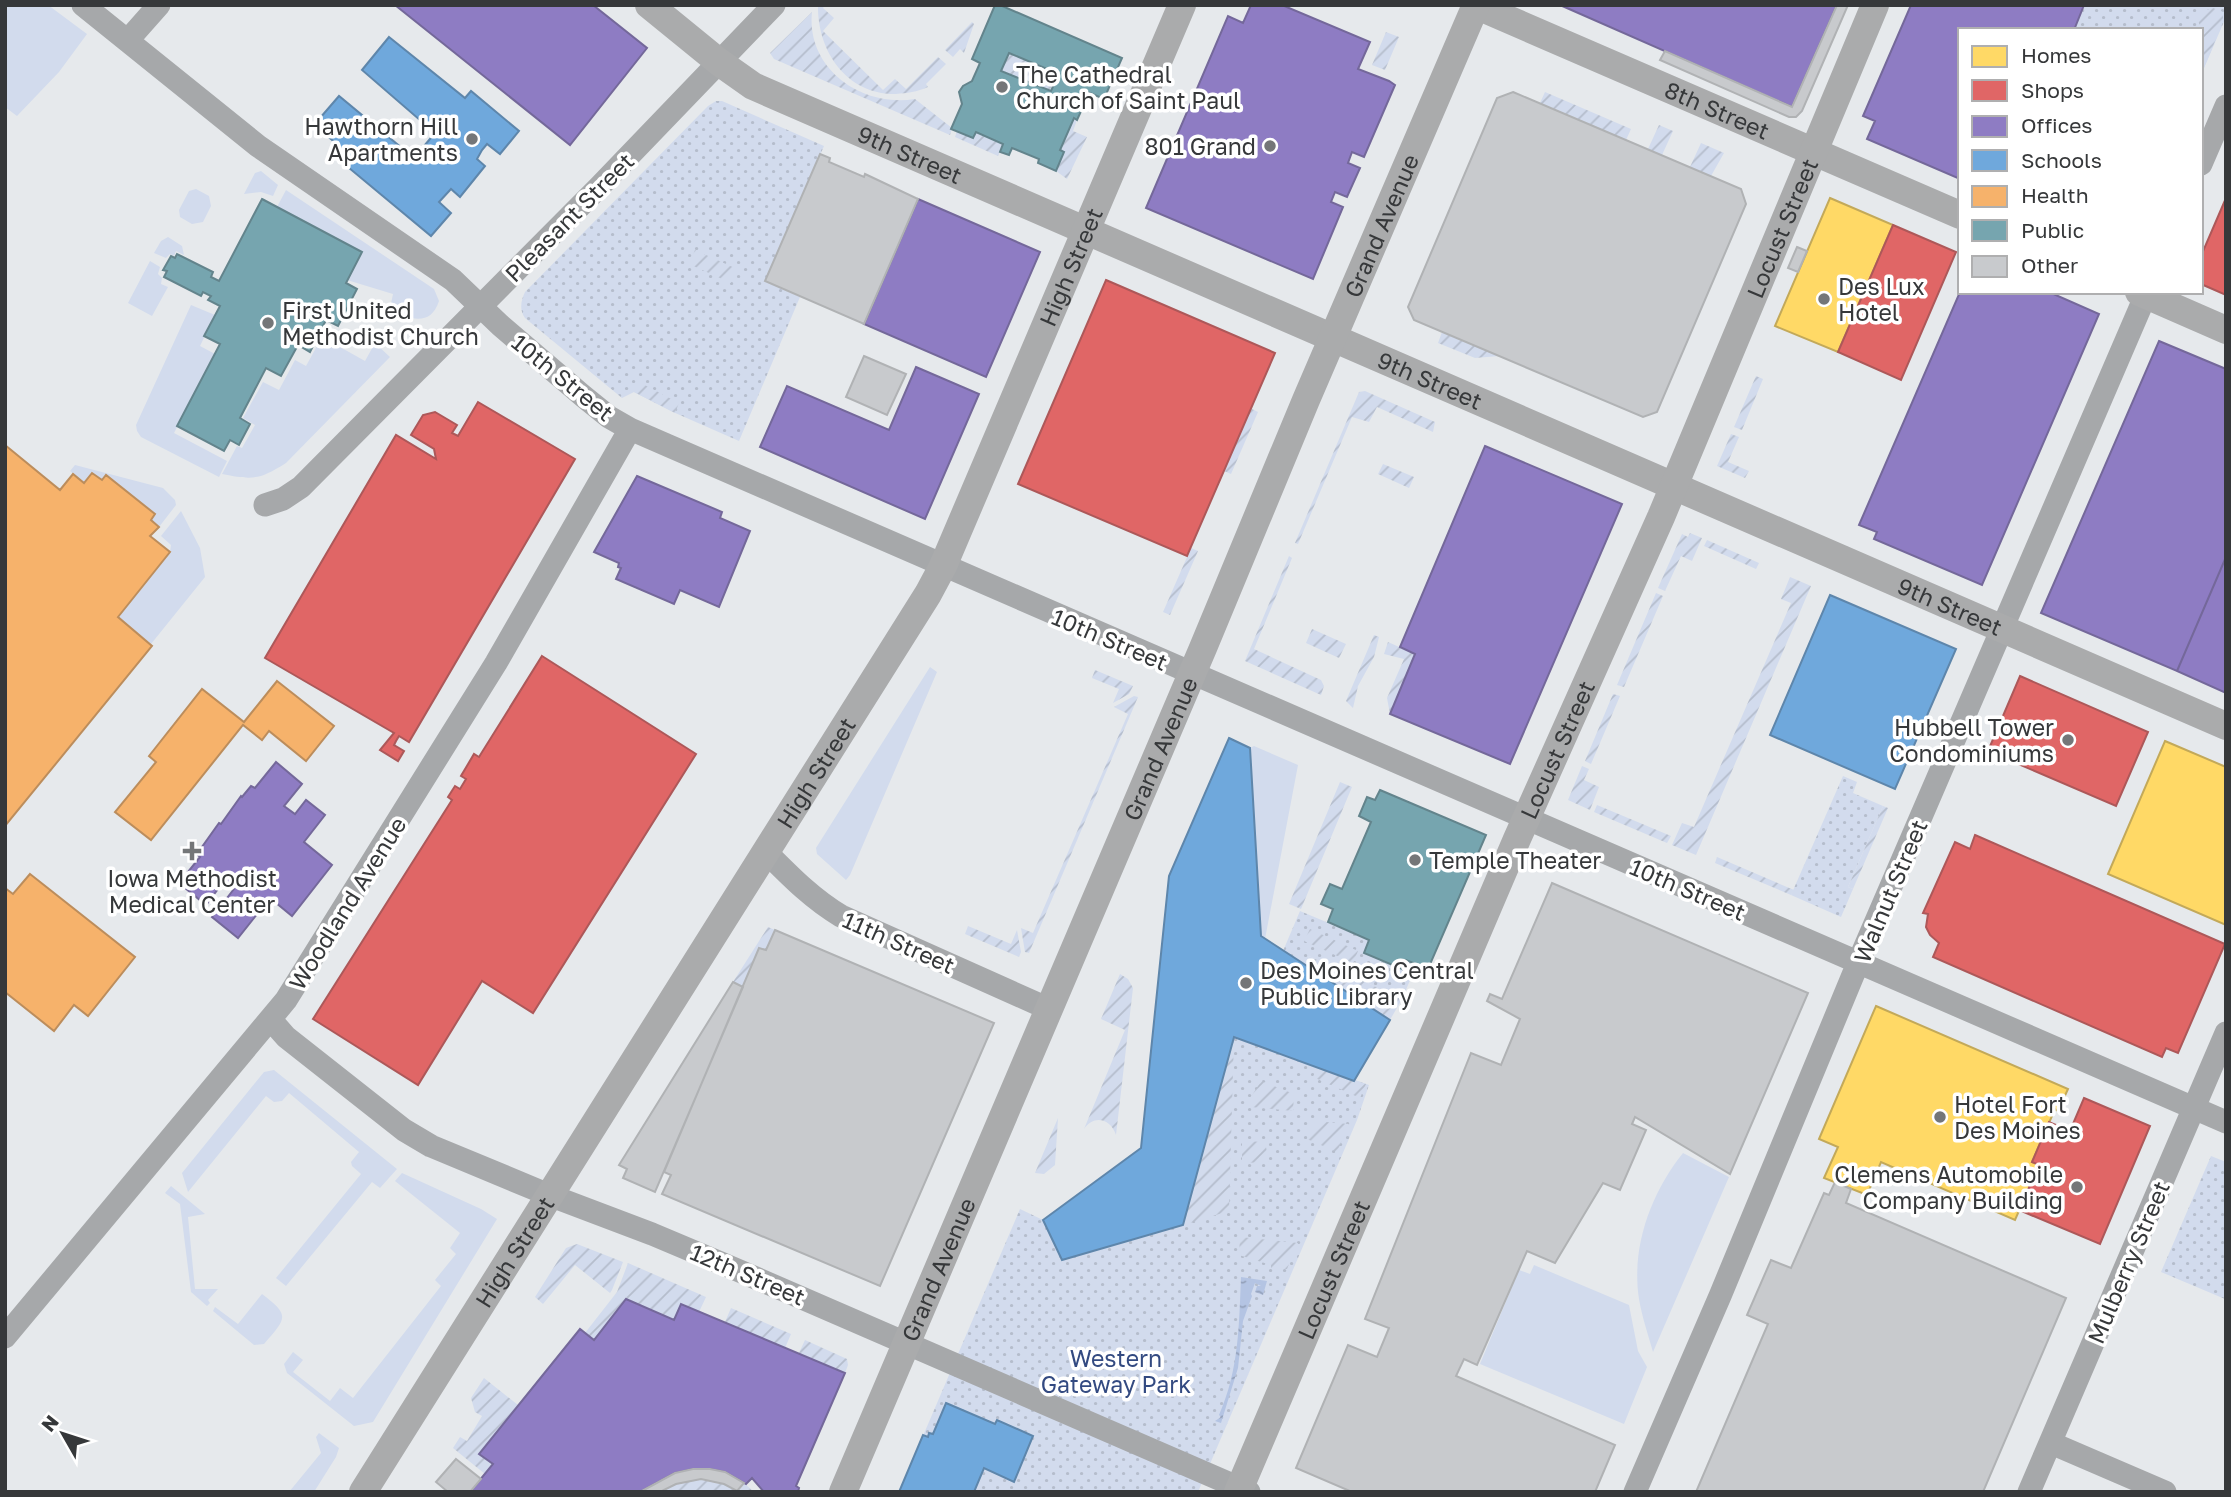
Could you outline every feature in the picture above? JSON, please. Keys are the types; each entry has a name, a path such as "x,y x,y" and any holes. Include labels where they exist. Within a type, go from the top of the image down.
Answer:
{"main road":[{"name":"9th Street","path":"649,5 753,86 2226,726"},
{"name":"High Street","path":"363,1492 928,594 943,566 1182,5"},
{"name":"8th Street","path":"1476,5 1958,214"},
{"name":"Grand Avenue","path":"843,1492 1476,5"},
{"name":"Locust Street","path":"1242,1490 1526,819 1674,486 1875,5"},
{"path":"2146,294 2226,330"}],"street":[{"name":"10th Street","path":"83,5 258,146 443,272 583,396 609,417 630,429 2226,1122"},
{"path":"128,40 159,5"},
{"name":"Pleasant Street","path":"265,505 283,499 301,486 481,306 774,5"},
{"path":"2203,158 2226,106"},
{"name":"Walnut Street","path":"1635,1492 2144,294"},
{"name":"Woodland Avenue","path":"5,1336 286,1000 496,663 630,429"},
{"name":"11th Street","path":"765,851 799,885 841,916 1049,1009"},
{"name":"12th Street","path":"271,1020 286,1037 404,1130 431,1146 652,1234 1242,1490"},
{"name":"Mulberry Street","path":"2029,1492 2226,1033"},
{"path":"2050,1443 2165,1492"}],"green space":[{"path":"5,5 48,5 87,34 59,72 17,116 5,107"},
{"path":"818,5 825,5 823,8 834,18 823,31 883,90 895,79 906,89 938,57 946,64 926,84 928,87 916,91 896,94 863,87 838,67 829,53 819,22"},
{"path":"2084,5 2226,5 2226,17 2203,70 2203,28 2075,28"},
{"path":"2213,8 2223,12 2223,22 2203,70 2203,28 2200,28 2196,13"},
{"path":"812,12 818,51 828,67 841,80 876,97 915,99 952,128 950,135 774,59 770,53"},
{"path":"972,22 974,24 964,53 960,49 953,57 945,50"},
{"path":"1386,32 1399,37 1385,70 1372,65"},
{"path":"1009,53 1059,74 1051,91 1001,71"},
{"path":"1545,92 1631,129 1626,140 1540,103"},
{"path":"722,101 824,146 765,281 800,297 739,441 634,392 622,398 525,318 521,308 525,292 708,106"},
{"path":"1074,118 1077,120 1073,131 1087,137 1067,179 1056,171 1064,152 1060,150"},
{"path":"1659,125 1673,131 1662,155 1648,149"},
{"path":"957,131 973,138 976,132 1003,144 998,156 955,137"},
{"path":"1701,143 1724,153 1711,176 1690,167"},
{"path":"261,171 278,185 273,196 261,192 244,194 255,173"},
{"path":"196,189 209,196 211,206 203,222 192,224 180,217 179,210 189,191"},
{"path":"286,190 434,289 439,301 435,309 430,315 419,319 389,313 393,294 347,280 362,252 277,207"},
{"path":"168,237 182,246 184,255 176,251 174,256 170,254 166,258 154,253 161,241"},
{"path":"695,250 737,269 731,283 689,264"},
{"path":"150,261 160,267 158,274 162,278 161,284 168,287 152,316 128,303"},
{"path":"191,305 215,315 200,346 215,354 174,433 227,461 219,477 141,437 136,425"},
{"path":"1442,332 1499,356 1475,358 1438,343"},
{"path":"322,337 365,361 375,343 390,357 286,463 256,477 222,474 237,446 242,448 255,425 243,418 263,382 279,390 295,360 306,366"},
{"path":"1756,376 1763,379 1742,430 1734,427"},
{"path":"639,382 679,403 675,413 634,392"},
{"path":"1365,391 1435,422 1433,432 1377,407 1369,422 1352,417 1298,544 1295,543 1359,392"},
{"path":"1250,408 1258,412 1231,474 1224,471"},
{"path":"1731,434 1739,437 1728,462 1749,471 1745,478 1717,466"},
{"path":"1383,464 1414,477 1409,488 1378,474"},
{"path":"75,465 163,488 175,500 176,505 159,527 151,520 155,514 107,475 102,480 92,473 84,483 70,471"},
{"path":"181,511 200,548 205,577 151,644 118,617 170,552 171,545 161,536"},
{"path":"1690,533 1702,538 1692,561 1681,556 1665,591 1658,588 1682,534 1688,537"},
{"path":"1707,540 1759,563 1756,569 1704,546"},
{"path":"1191,548 1198,551 1170,615 1163,612"},
{"path":"1289,556 1292,558 1254,649 1321,680 1324,686 1321,695 1245,661"},
{"path":"1790,577 1811,586 1696,855 1672,845 1682,823 1694,827 1791,603 1781,599"},
{"path":"1656,593 1663,596 1624,687 1617,685"},
{"path":"1312,629 1346,644 1339,658 1306,643"},
{"path":"1374,635 1379,637 1374,657 1358,686 1353,708 1346,701"},
{"path":"1388,642 1415,654 1390,714 1387,698 1404,659 1384,654"},
{"path":"930,667 937,672 846,880 817,854 816,848"},
{"path":"1095,670 1133,686 1129,694 1113,703 1119,689 1092,678"},
{"path":"1613,694 1620,696 1591,764 1585,761"},
{"path":"1134,696 1138,697 1029,953 1025,952 1021,928 1033,933 1128,714 1114,707"},
{"path":"1254,746 1298,765 1265,939 1261,936 1250,748"},
{"path":"1582,766 1589,769 1584,780 1599,787 1590,810 1568,800"},
{"path":"1843,776 1857,782 1853,793 1883,806 1848,887 1853,889 1841,917 1791,895"},
{"path":"1340,782 1352,787 1301,909 1289,904"},
{"path":"1597,805 1671,836 1667,843 1594,812"},
{"path":"1883,806 1888,808 1853,889 1848,887"},
{"path":"1717,857 1794,890 1791,895 1715,863"},
{"path":"1300,911 1369,940 1364,953 1402,969 1406,960 1417,964 1402,999 1309,956 1305,965 1283,951"},
{"path":"968,926 1011,944 1017,930 1021,952 1019,957 965,934"},
{"path":"768,927 775,930 766,950 760,948 743,987 733,982"},
{"path":"1310,929 1358,951 1353,963 1304,941"},
{"path":"1309,956 1402,999 1390,1020 1305,965"},
{"path":"1120,974 1128,979 1133,988 1116,1135 1110,1125 1102,1120 1093,1121 1084,1129 1125,1030 1101,1019"},
{"name":"Western Gateway Park","path":"1234,1037 1369,1085 1357,1120 1198,1492 899,1492 1020,1209 1043,1220 1062,1260 1183,1225"},
{"path":"1234,1037 1229,1211 1183,1225"},
{"path":"1317,1067 1366,1084 1360,1098 1313,1077"},
{"path":"274,1070 397,1169 380,1188 372,1182 286,1286 276,1278 361,1174 351,1162 359,1152 289,1093 282,1101 274,1102 266,1096 188,1192 182,1173 264,1072"},
{"path":"1261,1081 1294,1094 1293,1111 1251,1107 1255,1100 1251,1097"},
{"path":"1058,1118 1055,1165 1044,1174 1035,1173"},
{"path":"1314,1121 1349,1124 1337,1152 1307,1139"},
{"path":"1242,1141 1265,1142 1269,1162 1242,1163"},
{"path":"1683,1153 1729,1177 1653,1352 1639,1299 1637,1279 1641,1240 1661,1185"},
{"path":"2211,1156 2226,1162 2225,1299 2161,1272"},
{"path":"402,1173 497,1219 373,1422 354,1426 287,1373 284,1364 293,1352 303,1360 293,1372 330,1401 340,1388 353,1398 441,1286 435,1280 456,1254 450,1248 460,1233 395,1181"},
{"path":"171,1186 205,1214 188,1217 195,1289 218,1289 208,1300 210,1303 207,1306 191,1292 180,1204 165,1193"},
{"path":"1240,1237 1298,1243 1287,1269 1271,1268 1271,1265 1239,1255"},
{"path":"577,1244 623,1262 612,1290 610,1293 575,1265 543,1304 535,1297 566,1248"},
{"path":"628,1263 706,1297 699,1312 681,1304 674,1320 626,1300 594,1340 585,1333 617,1292"},
{"path":"1534,1265 1629,1305 1638,1351 1647,1367 1624,1424 1480,1364 1519,1270 1530,1274"},
{"path":"262,1294 278,1307 282,1318 264,1344 254,1345 213,1311 215,1307 238,1324"},
{"path":"731,1308 791,1334 785,1348 725,1322"},
{"path":"805,1340 847,1359 845,1373 799,1353"},
{"path":"484,1378 518,1405 479,1453 493,1464 485,1474 453,1448 460,1437 467,1441 482,1416 475,1412 471,1398"},
{"path":"319,1433 339,1448 336,1457 314,1492 289,1492 321,1453 316,1437"},
{"path":"701,1479 724,1484 737,1491 744,1483 754,1492 660,1492 676,1484"}],"water":[{"path":"1241,1277 1267,1281 1263,1295 1255,1292 1257,1286 1261,1286 1255,1283 1251,1294 1243,1321 1238,1368 1221,1423 1215,1421 1221,1417 1219,1415 1231,1381"}],"building: Homes":[{"name":"Des Lux Hotel","path":"1830,198 1893,225 1838,352 1775,326"},
{"path":"2165,741 2226,767 2226,925 2108,874"},
{"name":"Hotel Fort Des Moines","path":"1876,1006 2068,1089 2058,1111 2055,1109 2032,1162 2039,1165 2015,1220 1881,1162 1867,1195 1824,1178 1838,1147 1819,1139"}],"building: Shops":[{"path":"2226,198 2226,295 2203,285 2203,251"},
{"path":"1893,225 1956,252 1901,380 1838,352"},
{"path":"1106,280 1275,353 1187,556 1018,484"},
{"path":"478,402 575,459 409,742 399,736 396,741 394,745 404,751 398,761 380,750 394,733 265,658 396,435 436,459 434,449 411,435 423,415 435,412 457,425 452,433 458,436"},
{"path":"542,656 696,754 533,1013 482,981 418,1085 313,1019 452,800 448,797 455,786 460,789 466,779 461,776 474,754 479,757"},
{"name":"Hubbell Tower Condominiums","path":"2020,676 2148,732 2116,806 1988,751"},
{"path":"1975,835 2225,944 2178,1053 2166,1048 2162,1057 1933,957 1939,943 1930,935 1926,927 1928,914 1923,913 1955,842 1970,849"},
{"name":"Clemens Automobile Company Building","path":"2084,1098 2150,1126 2100,1244 2019,1210 2039,1165 2032,1162 2049,1122 2070,1131"}],"building: Offices":[{"path":"395,5 593,5 647,48 570,145"},
{"name":"801 Grand","path":"1251,5 1282,5 1370,42 1358,69 1395,85 1364,157 1352,152 1348,163 1360,168 1347,197 1335,192 1331,202 1343,207 1313,279 1146,208 1228,16 1243,23"},
{"path":"1560,5 1837,5 1792,107"},
{"path":"1911,5 2084,5 2075,28 1958,28 1958,178 1867,139 1875,121 1863,116"},
{"path":"918,199 1040,252 986,377 864,324"},
{"path":"1959,294 2054,294 2099,314 1982,585 1874,539 1877,532 1859,525"},
{"path":"2159,341 2226,369 2226,557 2177,671 2041,613"},
{"path":"916,367 979,394 925,519 760,447 787,386 889,430"},
{"path":"1485,446 1622,504 1510,764 1390,714 1415,654 1400,647"},
{"path":"637,476 722,512 720,518 750,531 719,607 680,590 674,604 616,579 621,568 618,567 619,563 594,552"},
{"path":"2226,557 2226,693 2177,671"},
{"path":"276,762 302,784 284,806 295,814 306,800 325,815 304,842 332,865 292,916 270,898 238,938 212,917 234,889 224,881 206,905 179,883 200,857 197,854 219,823 221,824 251,786 255,788"},
{"path":"626,1299 674,1320 681,1304 845,1373 796,1486 799,1488 798,1492 764,1492 752,1478 746,1484 725,1472 693,1469 675,1473 640,1492 470,1492 493,1464 479,1454 580,1329 594,1340"}],"building: Schools":[{"name":"Hawthorn Hill Apartments","path":"389,37 465,98 471,91 519,131 500,154 487,144 477,159 485,166 460,197 451,189 439,202 451,213 431,236 331,153 338,145 314,125 339,96 414,158 435,133 362,70"},
{"path":"1830,595 1956,649 1895,789 1770,735"},
{"name":"Des Moines Central Public Library","path":"1229,738 1250,748 1261,936 1390,1020 1354,1081 1234,1037 1183,1225 1062,1260 1043,1220 1141,1148 1169,876"},
{"path":"946,1403 995,1424 997,1420 1033,1436 1014,1482 984,1468 974,1492 899,1492 923,1435 928,1437 929,1433 933,1434"}],"building: Health":[{"path":"5,445 60,490 73,474 84,483 92,473 102,480 106,475 155,514 151,520 159,527 150,536 170,552 118,617 152,646 5,826"},
{"path":"277,681 334,726 306,761 269,731 262,740 243,725 151,840 115,812 156,762 149,756 202,689 244,722"},
{"path":"30,874 135,957 88,1016 74,1005 54,1031 5,992 5,888 13,894"}],"building: Public":[{"name":"The Cathedral Church of Saint Paul","path":"995,5 1122,58 1104,99 1083,90 1076,104 1083,107 1077,120 1074,118 1060,150 1064,152 1056,171 1038,163 1039,159 1012,148 1009,155 1000,152 1003,144 976,132 973,138 951,129 962,104 959,92 972,81 980,63 972,59","holes":["1009,53 1059,74 1051,91 1001,71"]},
{"name":"First United Methodist Church","path":"262,199 362,252 346,283 357,289 338,326 326,320 310,352 298,345 281,376 266,368 240,418 250,424 239,445 230,440 224,451 177,426 220,344 204,336 220,306 208,300 211,296 203,292 201,296 164,277 167,271 163,270 171,256 175,258 177,254 213,272 211,277 219,281"},
{"name":"Temple Theater","path":"1380,790 1486,835 1428,969 1406,960 1402,969 1364,953 1369,940 1328,922 1333,909 1321,904 1330,884 1342,889 1371,822 1359,816 1367,797 1375,800"}],"building: Other":[{"path":"1837,5 1848,5 1802,111 1796,117 1789,117 1660,60 1665,51 1792,107"},
{"path":"1513,92 1741,189 1746,204 1657,412 1643,417 1414,320 1408,307 1497,98"},
{"path":"820,154 830,158 829,162 864,177 865,174 918,199 864,324 765,281"},
{"path":"1797,247 1807,251 1798,272 1788,268"},
{"path":"864,356 906,374 887,415 846,397"},
{"path":"1552,883 1808,993 1730,1174 1635,1117 1632,1124 1646,1130 1620,1190 1603,1183 1555,1263 1527,1251 1477,1365 1464,1359 1456,1376 1615,1445 1595,1492 1352,1492 1296,1468 1348,1345 1377,1357 1389,1328 1365,1319 1471,1053 1501,1065 1520,1019 1487,1001 1490,994 1502,999"},
{"path":"775,930 994,1023 880,1286 662,1194 671,1175 664,1172 759,948 766,950"},
{"path":"733,982 743,987 655,1192 623,1178 627,1169 619,1165"},
{"path":"1835,1182 1851,1189 1846,1203 2066,1298 1983,1492 1696,1492 1768,1324 1747,1315 1771,1260 1791,1268 1824,1193 1829,1195"},
{"path":"456,1459 481,1479 470,1492 448,1492 436,1482"},
{"path":"693,1469 725,1472 744,1483 737,1491 724,1484 701,1479 676,1484 660,1492 640,1492 675,1473"}],"place":[{"name":"The Cathedral Church of Saint Paul","path":"1002,87"},
{"name":"Hawthorn Hill Apartments","path":"472,139"},
{"name":"801 Grand","path":"1270,146"},
{"name":"Des Lux Hotel","path":"1824,299"},
{"name":"First United Methodist Church","path":"268,323"},
{"name":"Hubbell Tower Condominiums","path":"2068,740"},
{"name":"Iowa Methodist Medical Center","path":"192,851"},
{"name":"Temple Theater","path":"1415,860"},
{"name":"Des Moines Central Public Library","path":"1246,983"},
{"name":"Hotel Fort Des Moines","path":"1940,1117"},
{"name":"Clemens Automobile Company Building","path":"2077,1187"}]}
